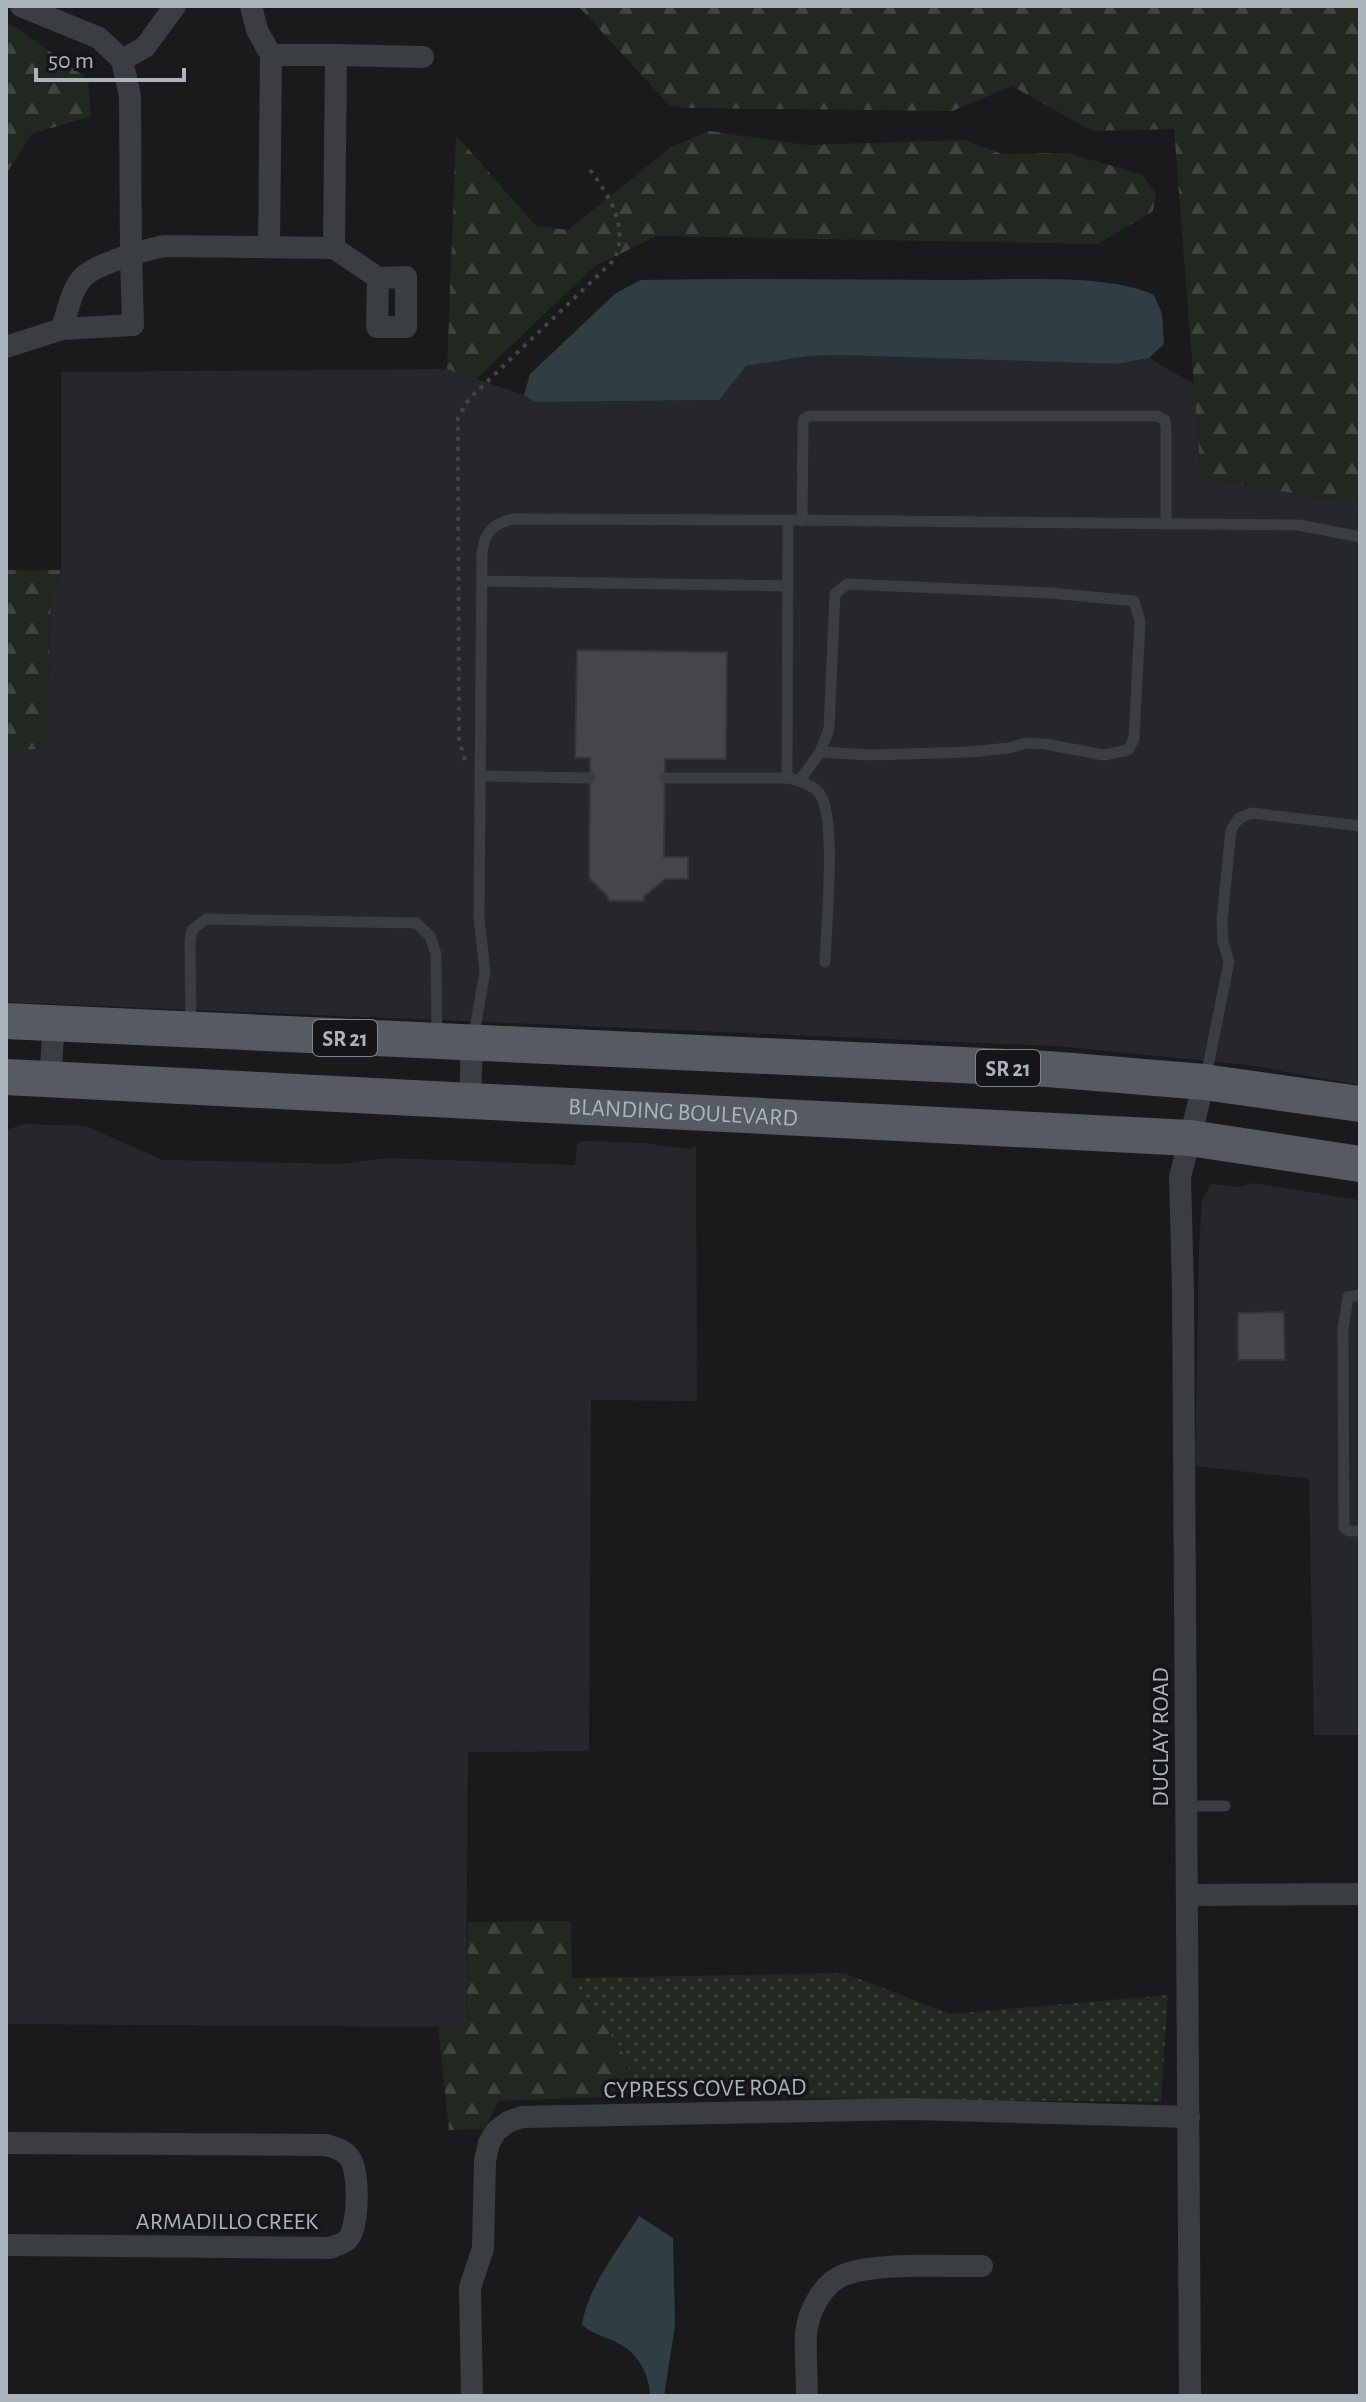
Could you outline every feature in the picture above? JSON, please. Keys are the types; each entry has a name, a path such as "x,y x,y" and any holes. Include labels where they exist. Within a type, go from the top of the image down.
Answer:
{"main road":[{"name":"SR 21","path":"6,1021 1033,1069 1204,1082 1360,1104"},
{"name":"BLANDING BOULEVARD","path":"6,1077 1190,1138 1360,1164"}],"street":[{"path":"6,347 62,329 133,325 130,96 122,60 99,38 21,6"},
{"path":"122,60 145,47 175,6"},
{"path":"251,6 257,30 271,55 269,247"},
{"path":"271,55 423,57"},
{"path":"334,248 336,55"},
{"path":"62,329 73,288 87,271 131,254 164,246 334,248 378,278"},
{"path":"50,1080 54,1023"},
{"path":"454,1043 470,1099"},
{"name":"DUCLAY ROAD","path":"1190,2396 1180,1177 1204,1082"},
{"path":"1187,1895 1360,1894"},
{"name":"CYPRESS COVE ROAD","path":"472,2396 470,2288 483,2248 485,2161 489,2143 496,2131 508,2122 522,2117 912,2109 1189,2117"},
{"name":"ARMADILLO CREEK","path":"6,2143 326,2145 341,2149 351,2158 356,2172 356,2225 346,2241 330,2248 6,2245"},
{"path":"807,2396 806,2332 813,2308 825,2290 843,2275 871,2269 982,2266"}],"lane":[{"path":"802,521 803,424 809,416 1157,416 1165,420 1166,430 1166,524"},
{"path":"454,1043 485,972 479,929 482,553 487,534 500,522 513,519 788,520 1299,525 1360,537"},
{"path":"787,778 788,520"},
{"path":"482,581 788,586"},
{"path":"800,780 820,752 829,729 835,594 847,584 1051,593 1134,601 1140,621 1134,739 1128,750 1104,755 1026,743 969,752 871,755 820,752"},
{"path":"480,776 590,778"},
{"path":"665,778 787,778 800,780 820,794 827,818 825,962"},
{"path":"1204,1082 1229,962 1223,942 1222,920 1231,830 1239,818 1252,813 1360,826"},
{"path":"191,1030 190,941 192,930 206,919 416,923 430,936 436,954 454,1043"},
{"path":"1360,1295 1348,1297 1343,1329 1344,1528 1360,1531"},
{"path":"1187,1806 1225,1806"}],"path":[{"path":"480,776 465,761 459,739 458,418 469,399 614,260 622,239 618,222 606,191 590,170"}],"shaded area":[{"path":"1033,279 1112,283 1154,295 1162,314 1164,344 1149,358 1117,364 808,356 746,366 719,400 535,402 524,395 530,374 616,293 641,280"},
{"path":"808,356 1117,364 1149,358 1194,384 1201,477 1360,505 1360,1085 1248,1065 1056,1046 6,1002 6,751 46,747 51,597 61,570 61,372 447,369 524,395 535,402 718,400 746,366"},
{"path":"24,1124 86,1126 163,1160 341,1164 387,1158 575,1165 577,1144 583,1141 643,1143 689,1149 696,1146 697,1401 591,1400 589,1751 468,1752 466,2027 6,2024 6,1130"},
{"path":"1253,1183 1360,1200 1360,1735 1314,1735 1309,1479 1195,1466 1202,1200 1211,1184 1239,1187"},
{"path":"639,2216 673,2238 675,2326 664,2396 650,2396 643,2368 629,2350 582,2325 597,2282"}],"green space":[{"path":"578,6 1360,6 1360,505 1201,477 1174,129 1092,131 1012,86 952,111 684,108 669,105"},
{"path":"6,23 88,79 91,116 32,134 6,174"},
{"path":"710,131 807,145 964,140 1002,154 1068,153 1143,175 1156,194 1153,211 1098,244 657,236 595,266 476,379 447,369 456,135 536,226 568,230 671,147"},
{"path":"6,570 61,570 51,597 46,748 6,751"},
{"path":"571,1921 572,1978 629,2062 629,2096 499,2101 484,2129 449,2130 438,2027 466,2027 468,1922"},
{"path":"844,1973 950,2014 1168,1995 1161,2102 629,2096 629,2062 572,1978"}],"building":[{"path":"577,650 727,652 726,759 665,759 664,857 688,857 688,879 665,879 644,897 644,901 608,901 608,897 589,878 590,758 575,758"},
{"path":"1284,1312 1285,1360 1238,1360 1238,1313"}]}
